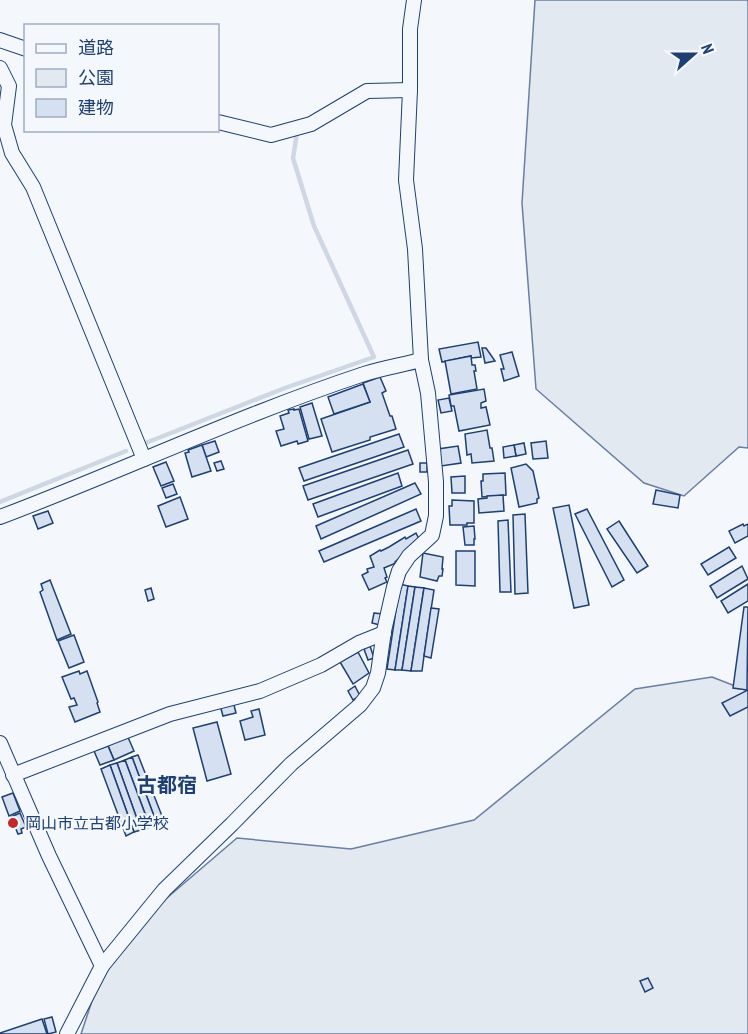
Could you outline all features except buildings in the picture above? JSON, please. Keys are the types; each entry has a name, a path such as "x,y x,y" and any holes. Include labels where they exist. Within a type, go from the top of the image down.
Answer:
{"street":[{"path":"67,1034 102,966 164,890 291,764 360,705 373,688 378,674 394,586 399,572 409,556 432,535 436,516 436,482 428,393 422,360 415,249 406,180 410,29 414,0"},
{"path":"0,40 24,48"},
{"path":"0,68 9,86 4,125 12,153 33,187 144,459"},
{"path":"219,122 271,135 311,124 367,91 410,90"},
{"path":"0,517 239,419 366,374 422,360"},
{"path":"13,775 170,714 260,691 321,665 359,643 384,633"},
{"path":"0,743 49,856 102,966"}],"green space":[{"path":"535,0 748,0 748,448 739,447 684,496 644,483 536,389 522,203"},
{"path":"712,677 748,691 748,1034 81,1034 99,980 161,903 237,838 351,849 474,820 635,689"}],"waterway":[{"path":"143,444 285,388 374,357 314,226 293,158 297,133"},
{"path":"0,502 126,451"}],"place":[{"name":"岡山市立古都小学校","path":"13,823"}],"district":[{"name":"古都宿","path":"167,785"}]}
